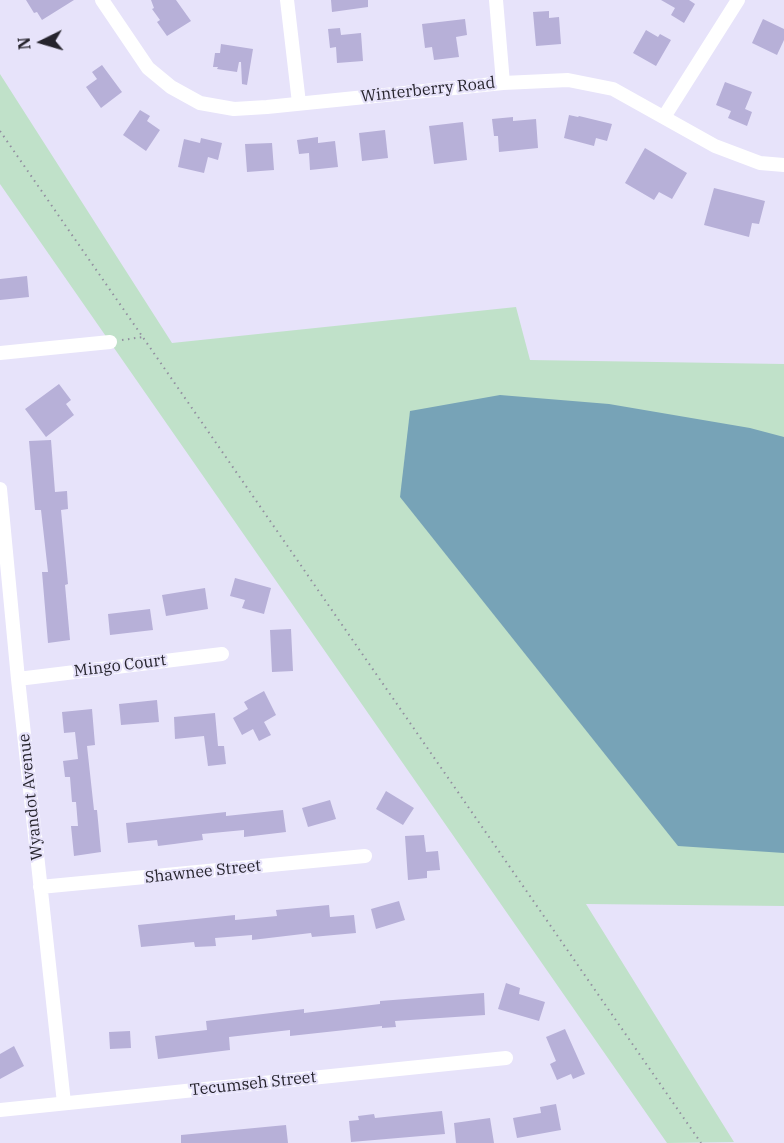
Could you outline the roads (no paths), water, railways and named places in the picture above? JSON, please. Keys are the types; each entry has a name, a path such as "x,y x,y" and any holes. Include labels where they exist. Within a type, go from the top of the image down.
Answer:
{"street":[{"name":"Winterberry Road","path":"102,0 148,68 171,87 200,103 234,109 503,83 568,80 613,89 715,146 760,163 784,165"},
{"path":"287,0 299,103"},
{"path":"496,0 503,83"},
{"path":"664,117 738,0"},
{"path":"0,353 110,342"},
{"name":"Wyandot Avenue","path":"0,489 64,1103"},
{"name":"Mingo Court","path":"18,679 222,654"},
{"name":"Shawnee Street","path":"40,887 365,856"},
{"name":"Tecumseh Street","path":"0,1110 506,1058"}],"water":[{"path":"500,395 609,404 750,428 784,437 784,853 678,846 400,497 410,411"}]}
